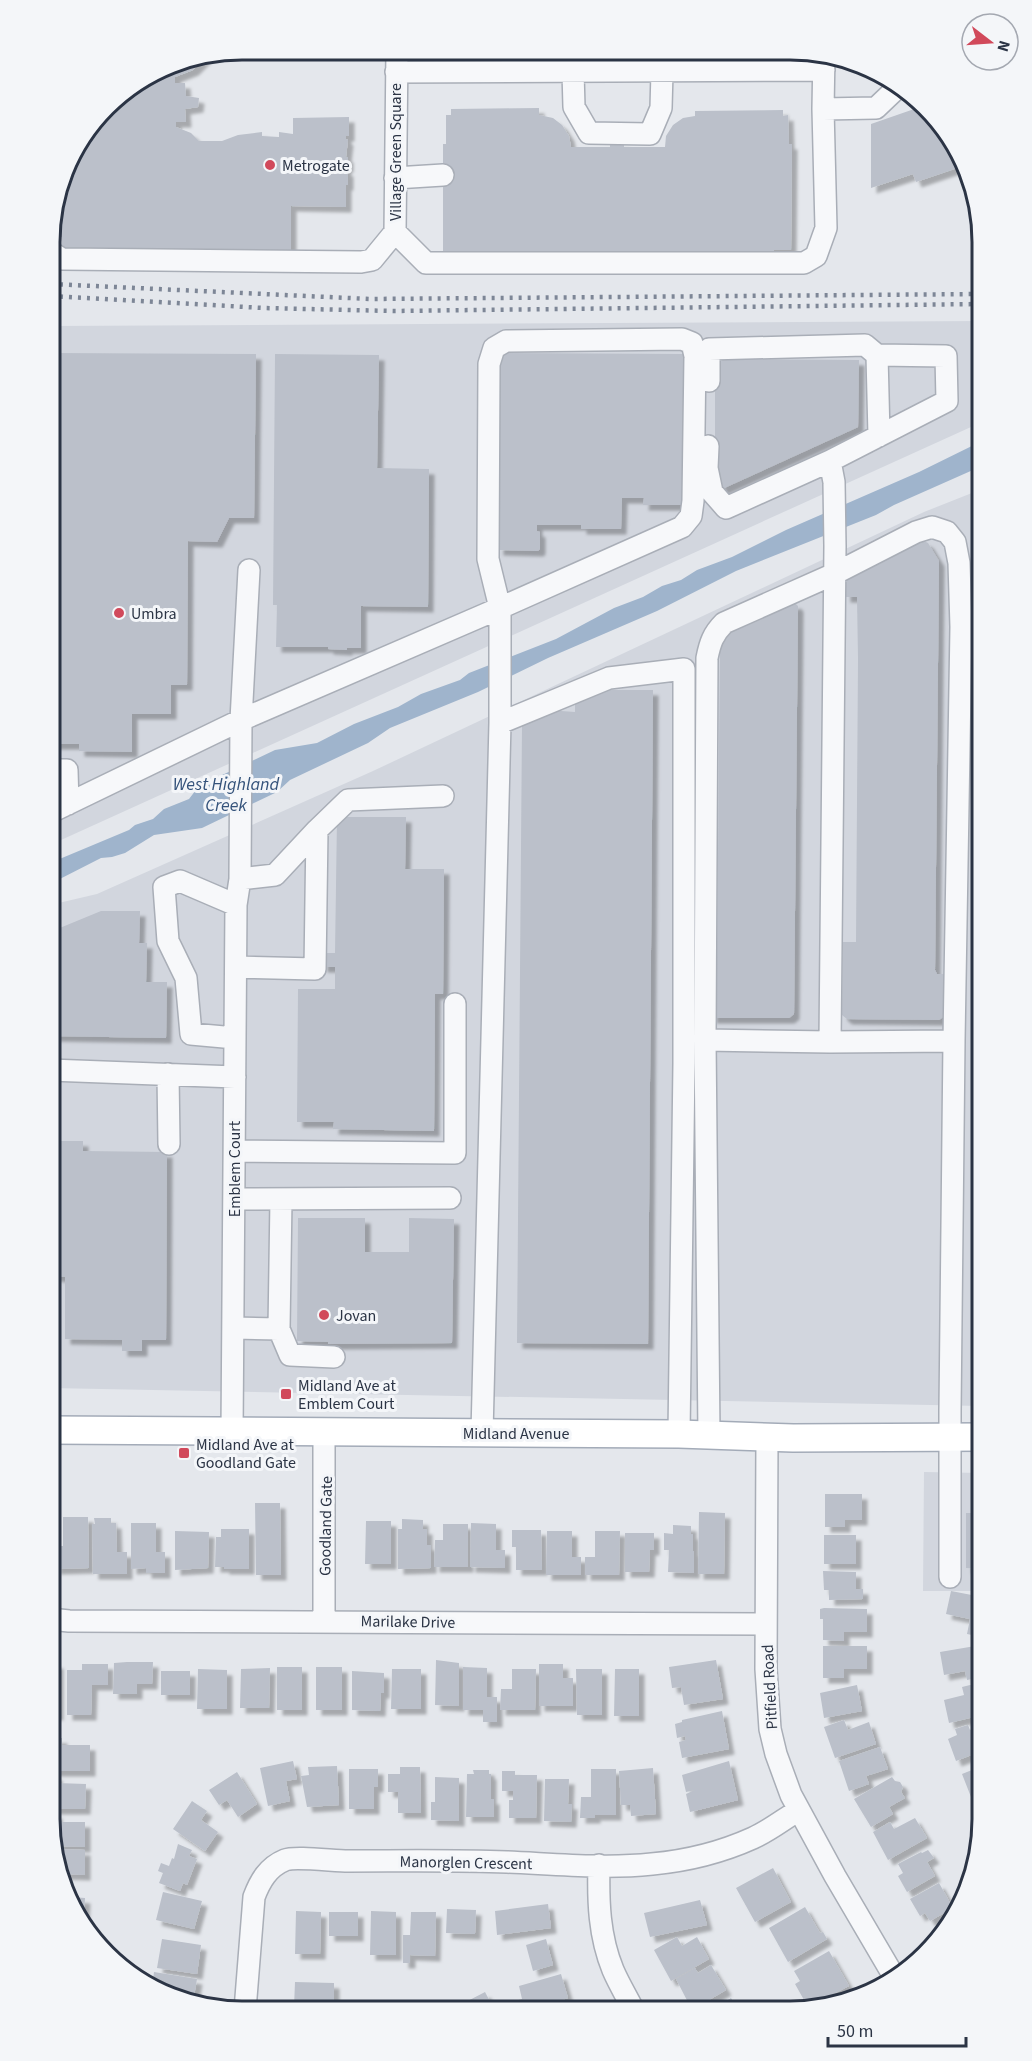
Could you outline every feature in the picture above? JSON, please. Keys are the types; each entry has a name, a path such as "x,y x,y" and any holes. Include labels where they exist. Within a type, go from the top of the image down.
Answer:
{"main road":[{"name":"Midland Avenue","path":"60,1430 709,1434 793,1438 972,1437"}],"street":[{"name":"Village Green Square","path":"397,60 395,232 426,263 804,263 816,256 826,228 824,64"},
{"name":"Village Green Square","path":"396,72 438,70 662,72 816,62"},
{"path":"573,72 574,106 589,140 649,140 661,108 662,72"},
{"path":"823,109 876,108 893,92"},
{"path":"395,178 443,176"},
{"path":"60,259 361,262 372,260 395,232"},
{"path":"60,808 241,720 500,608 682,527 691,516 693,501 695,356 692,343 682,339 506,341 494,348 489,364 488,559 500,608 501,637 482,1433"},
{"path":"866,345 878,355 946,356 947,401 879,436 832,472 726,508 712,492 707,468 709,350 866,345"},
{"path":"878,355 879,436"},
{"path":"830,1042 835,546 832,472"},
{"path":"709,1434 705,1040 707,658 710,644 715,633 724,623 834,574 916,532 932,527 947,532 955,542 959,563 961,627 954,1041 950,1577"},
{"name":"Emblem Court","path":"232,1432 236,905 240,879 241,720 249,570"},
{"path":"500,715 609,678 684,669 684,1064 679,1434"},
{"path":"60,771 67,771 60,803"},
{"path":"240,879 275,875 348,800 443,796"},
{"path":"236,968 315,969 317,830"},
{"path":"235,1038 191,1034 186,978 168,941 164,887 180,881 236,905"},
{"path":"235,1151 455,1153 455,1005"},
{"path":"705,1040 954,1041"},
{"path":"60,1070 235,1077"},
{"path":"168,1074 169,1144"},
{"path":"234,1199 450,1198"},
{"path":"281,1199 279,1329 290,1356 334,1356"},
{"path":"234,1329 279,1329"},
{"name":"Goodland Gate","path":"324,1431 324,1621"},
{"name":"Pitfield Road","path":"767,1437 766,1680 770,1729 776,1754 799,1809 891,1970"},
{"name":"Marilake Drive","path":"60,1620 766,1624"},
{"name":"Manorglen Crescent","path":"246,2001 254,1897 265,1875 277,1864 287,1859 652,1864 696,1856 754,1838 799,1809"},
{"path":"599,1865 598,1898 601,1926 614,1970 629,2001"}],"shaded area":[{"path":"972,321 972,427 60,840 60,326"},
{"path":"972,493 972,1406 60,1388 60,903 97,894 373,771 924,512"},
{"path":"924,1472 972,1473 972,1591 923,1591"}],"water":[{"name":"West Highland Creek","path":"972,446 972,470 876,515 736,571 657,611 548,658 478,692 390,728 368,743 290,780 277,792 202,828 154,835 125,853 101,858 60,879 60,859 153,819 164,809 189,799 199,786 275,750 317,743 354,724 398,707 421,694 460,680 469,673 556,639 614,608 919,472"}],"building":[{"path":"197,66 193,70 175,77 175,83 185,83 186,96 199,98 198,107 185,109 186,122 176,122 176,127 191,133 199,141 222,141 238,135 262,132 262,136 279,137 279,132 293,134 293,118 349,117 349,136 346,136 348,140 346,171 348,171 348,185 346,185 346,207 291,206 291,253 62,252 62,237 60,237 60,230 66,195 79,162 91,141 122,105 151,84 173,74"},
{"path":"539,108 539,115 553,118 562,125 569,136 571,147 610,147 610,143 624,143 624,147 665,147 666,136 673,125 683,118 695,116 695,111 783,110 783,116 788,115 789,144 792,144 791,250 774,250 774,253 443,254 443,144 446,144 446,115 451,115 451,109"},
{"path":"914,109 941,141 956,168 916,182 913,174 871,188 871,124"},
{"name":"Umbra","path":"60,353 256,354 254,518 229,518 217,542 188,541 187,685 171,685 171,714 132,714 132,752 79,751 79,744 60,744"},
{"path":"505,353 683,354 685,357 684,502 682,505 643,505 644,498 622,498 621,529 581,529 581,525 537,525 537,531 540,532 538,551 498,550 499,359"},
{"path":"275,354 379,355 377,468 429,469 428,607 361,606 361,648 347,648 347,650 328,649 328,647 276,647 277,605 273,605"},
{"path":"724,359 859,360 858,427 722,489 715,475 715,366"},
{"path":"924,541 928,543 939,561 935,970 937,974 944,974 943,1017 939,1020 847,1019 842,1015 843,942 856,942 858,659 857,597 845,597 845,579"},
{"path":"795,603 798,606 794,1014 789,1018 711,1018 714,972 717,968 721,634"},
{"path":"594,690 653,690 648,1344 517,1343 522,723 547,710 575,712 575,699"},
{"path":"337,817 406,817 405,869 444,869 443,994 435,994 434,1131 333,1129 334,1122 297,1122 298,989 335,989 335,967 322,967 322,953 335,953"},
{"path":"101,911 140,911 139,943 147,943 146,982 167,982 166,1038 60,1036 60,928"},
{"path":"60,1141 83,1141 83,1151 167,1152 166,1340 142,1340 142,1351 122,1351 122,1340 65,1339 65,1277 60,1277"},
{"path":"298,1218 365,1218 365,1252 409,1252 409,1218 454,1219 452,1343 328,1344 328,1342 297,1341"},
{"path":"825,1494 862,1494 862,1520 845,1520 845,1527 825,1527"},
{"path":"255,1503 280,1503 281,1575 256,1575"},
{"path":"699,1512 725,1513 724,1574 698,1574"},
{"path":"966,1513 972,1513 972,1568 966,1568"},
{"path":"63,1517 88,1517 89,1568 60,1569 60,1546 63,1546"},
{"path":"94,1518 111,1518 111,1523 116,1523 117,1552 127,1552 127,1574 93,1574 92,1524 95,1524"},
{"path":"402,1519 423,1520 423,1529 427,1529 427,1545 431,1545 431,1568 398,1569 398,1529 402,1529"},
{"path":"366,1521 391,1521 391,1564 365,1564"},
{"path":"131,1523 156,1523 156,1552 165,1552 165,1573 146,1573 146,1568 131,1569"},
{"path":"471,1523 496,1524 496,1550 505,1550 505,1568 470,1567"},
{"path":"443,1524 468,1524 468,1567 434,1567 435,1540 443,1540"},
{"path":"673,1525 691,1526 694,1573 668,1572 669,1550 664,1550 664,1533 673,1534"},
{"path":"221,1529 249,1529 249,1569 215,1567 216,1537 221,1537"},
{"path":"512,1530 541,1530 542,1570 516,1570 516,1547 512,1547"},
{"path":"175,1531 209,1532 208,1568 175,1570"},
{"path":"547,1531 572,1531 572,1557 581,1557 581,1575 546,1575"},
{"path":"595,1531 620,1531 619,1575 585,1575 585,1557 595,1557"},
{"path":"625,1533 654,1533 654,1550 650,1550 649,1572 625,1572"},
{"path":"824,1535 856,1535 856,1564 824,1564"},
{"path":"823,1571 856,1572 856,1589 863,1589 863,1599 829,1600 829,1590 824,1590"},
{"path":"951,1591 972,1595 972,1635 967,1634 970,1619 946,1614"},
{"path":"820,1609 867,1609 867,1632 844,1632 844,1641 823,1640 823,1619 820,1619"},
{"path":"823,1646 867,1646 867,1669 844,1669 844,1678 823,1678"},
{"path":"972,1647 972,1679 967,1680 965,1671 944,1675 940,1652"},
{"path":"436,1660 459,1663 459,1706 435,1705"},
{"path":"716,1660 723,1699 684,1705 681,1687 672,1688 669,1667"},
{"path":"153,1662 152,1684 137,1684 137,1694 113,1694 114,1663"},
{"path":"82,1664 108,1664 108,1685 92,1685 91,1715 67,1715 67,1670 82,1670"},
{"path":"539,1664 563,1664 563,1678 573,1678 573,1706 539,1706"},
{"path":"277,1667 302,1667 302,1710 277,1710"},
{"path":"316,1667 342,1667 342,1710 316,1710"},
{"path":"463,1667 487,1668 487,1697 497,1697 497,1722 483,1722 483,1710 463,1710"},
{"path":"270,1668 269,1708 240,1708 241,1669"},
{"path":"198,1669 227,1670 227,1709 197,1709"},
{"path":"392,1669 421,1669 421,1709 391,1709"},
{"path":"512,1669 536,1669 535,1710 500,1710 501,1689 512,1689"},
{"path":"576,1669 602,1669 602,1715 577,1715"},
{"path":"615,1669 639,1669 639,1716 614,1716"},
{"path":"161,1671 190,1671 190,1695 161,1695"},
{"path":"352,1671 384,1673 384,1693 381,1693 380,1711 352,1710"},
{"path":"972,1684 972,1717 949,1723 944,1700 964,1695 962,1687"},
{"path":"857,1685 862,1711 824,1718 820,1693"},
{"path":"722,1711 729,1749 682,1758 679,1742 686,1740 685,1736 677,1738 675,1724 682,1720"},
{"path":"844,1720 848,1730 869,1722 876,1744 835,1758 824,1727"},
{"path":"968,1725 970,1730 972,1729 972,1755 956,1761 948,1739 957,1735 955,1729"},
{"path":"60,1738 62,1738 62,1745 90,1745 90,1771 60,1771"},
{"path":"880,1747 888,1769 866,1776 869,1784 849,1791 839,1761"},
{"path":"293,1761 297,1779 286,1781 290,1801 268,1806 260,1768"},
{"path":"729,1761 738,1800 690,1812 686,1794 695,1790 686,1792 682,1775"},
{"path":"337,1766 339,1805 307,1807 301,1776 309,1775 308,1767"},
{"path":"400,1767 420,1767 421,1813 398,1813 398,1792 388,1792 388,1774 400,1774"},
{"path":"653,1768 656,1814 631,1816 630,1805 621,1805 619,1771"},
{"path":"349,1769 378,1769 378,1787 374,1787 374,1809 349,1809"},
{"path":"591,1769 616,1769 616,1815 580,1818 581,1797 591,1797"},
{"path":"473,1770 489,1770 491,1774 494,1817 466,1817 467,1774 474,1774"},
{"path":"972,1770 971,1797 962,1774"},
{"path":"502,1771 515,1771 515,1775 537,1775 536,1818 509,1818 509,1800 513,1800 513,1791 502,1791"},
{"path":"237,1772 257,1804 238,1817 227,1800 219,1805 209,1790"},
{"path":"435,1777 459,1778 459,1821 431,1820 431,1802 435,1802"},
{"path":"892,1777 895,1781 900,1782 903,1787 901,1792 905,1798 889,1807 893,1814 871,1827 854,1799"},
{"path":"545,1779 569,1779 568,1804 572,1804 571,1822 544,1821"},
{"path":"60,1783 86,1784 85,1809 60,1809"},
{"path":"192,1801 207,1811 201,1820 218,1832 205,1851 173,1829"},
{"path":"915,1818 927,1838 888,1860 873,1832 890,1822 894,1829"},
{"path":"60,1822 85,1822 85,1847 63,1846"},
{"path":"178,1844 192,1850 189,1856 197,1859 187,1885 183,1883 180,1891 159,1883 163,1873 158,1871 161,1863 169,1866 172,1858 174,1859"},
{"path":"63,1849 85,1850 85,1875 69,1874"},
{"path":"928,1850 934,1858 927,1862 935,1876 907,1892 898,1876 903,1873 898,1864"},
{"path":"773,1868 791,1902 755,1922 736,1888"},
{"path":"939,1883 951,1904 947,1911 930,1921 925,1913 920,1916 910,1899"},
{"path":"163,1892 202,1901 194,1929 156,1920"},
{"path":"78,1898 85,1898 84,1909"},
{"path":"700,1900 707,1925 650,1937 644,1913"},
{"path":"548,1904 551,1928 497,1935 495,1911"},
{"path":"805,1907 820,1933 823,1932 827,1939 788,1962 769,1928"},
{"path":"447,1909 476,1910 475,1934 446,1933"},
{"path":"296,1911 321,1912 320,1954 295,1954"},
{"path":"371,1911 396,1912 396,1955 370,1955"},
{"path":"329,1912 358,1912 358,1936 329,1936"},
{"path":"411,1912 436,1912 435,1956 410,1955 410,1963 403,1963 403,1935 410,1935"},
{"path":"677,1937 682,1946 697,1937 709,1959 671,1981 654,1950"},
{"path":"162,1939 201,1945 197,1974 157,1968"},
{"path":"546,1939 553,1965 533,1971 526,1945"},
{"path":"829,1951 849,1986 830,1996 804,2001 795,1984 800,1981 794,1971"},
{"path":"711,1965 726,1990 707,2001 687,2001 676,1979 695,1968 698,1973"},
{"path":"154,1972 197,1979 194,1995 173,1987 153,1978"},
{"path":"561,1974 568,1998 559,2001 515,2001 522,1999 519,1986"},
{"path":"295,1982 334,1983 334,2001 294,2001"},
{"path":"485,1992 490,2001 468,2001"}],"railway":[{"path":"60,284 370,299 972,294"},
{"path":"60,297 264,308 393,311 972,304"}],"place":[{"name":"Metrogate","path":"270,165"},
{"name":"Umbra","path":"119,613"},
{"name":"Jovan","path":"324,1315"},
{"name":"Midland Ave at Emblem Court","path":"286,1394"},
{"name":"Midland Ave at Goodland Gate","path":"184,1453"}]}
